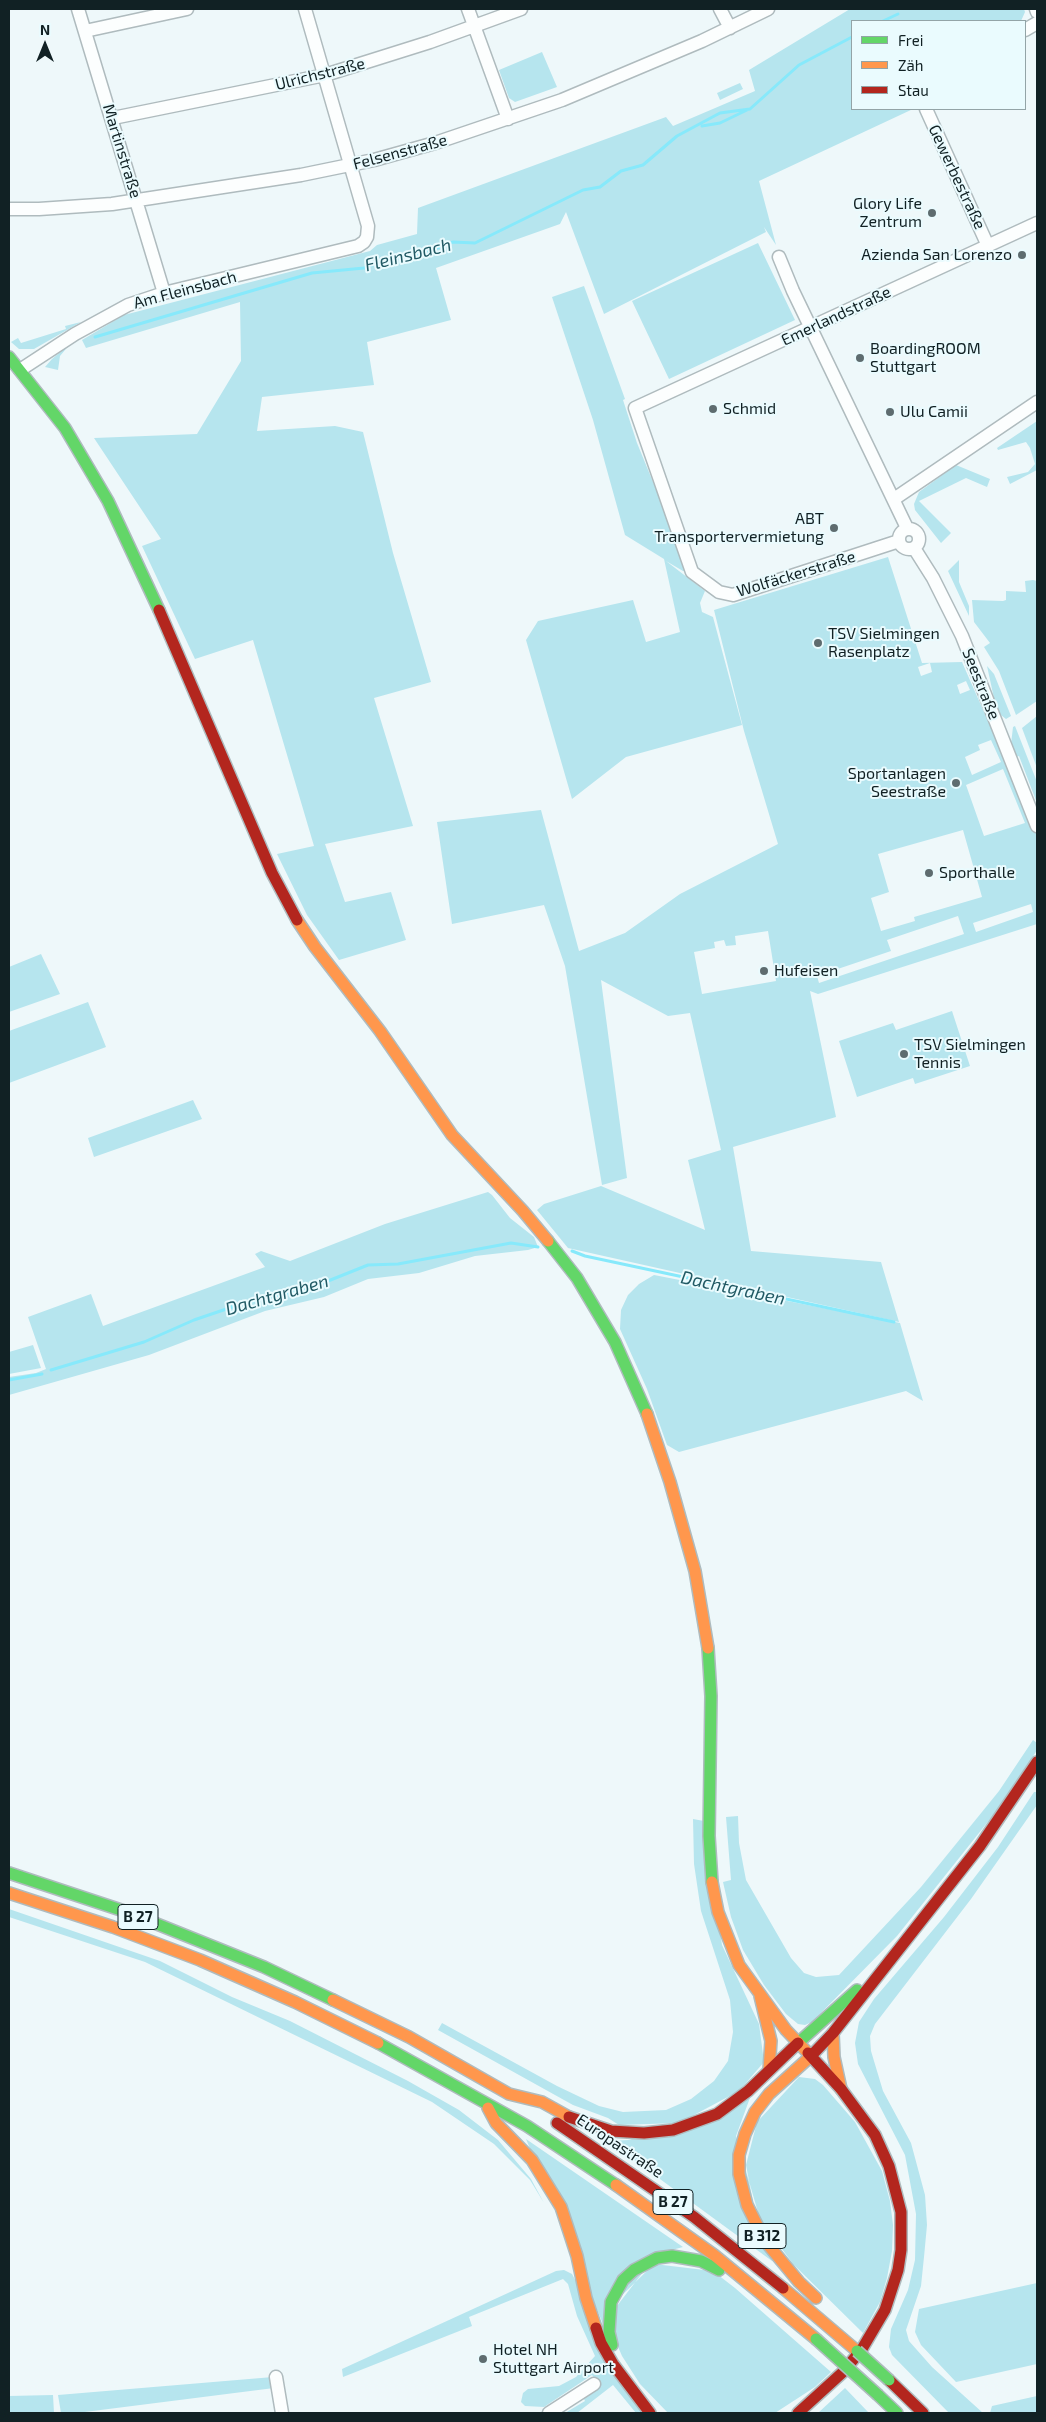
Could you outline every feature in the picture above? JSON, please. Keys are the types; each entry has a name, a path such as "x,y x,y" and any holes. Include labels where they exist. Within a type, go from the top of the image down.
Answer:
{"main road":[{"path":"9,357 61,422 108,501 159,611 269,865 299,923 315,947 380,1031 452,1135 524,1212 571,1271 597,1310 632,1376 652,1427 680,1515 695,1571 706,1636 711,1696 709,1836 712,1875 718,1912 740,1965 760,1996 798,2043 841,2089 875,2135 889,2166 901,2212 901,2250 890,2295 866,2343 843,2372 798,2413"},
{"path":"9,377 20,370"},
{"path":"810,2056 833,2033 980,1846 1037,1762"},
{"name":"B 27","path":"9,1873 126,1912 264,1967 409,2037 509,2094"},
{"name":"B 27","path":"9,1893 112,1927 247,1980 399,2052 483,2100 564,2149 737,2273 816,2339 897,2413"},
{"path":"509,2094 542,2102 567,2116 611,2130 658,2132 686,2127 717,2114 748,2091 798,2043 876,1976"},
{"path":"760,1996 771,2041 769,2070"},
{"path":"833,2033 834,2057 841,2089"},
{"name":"B 312","path":"810,2056 769,2094 755,2112 745,2134 739,2155 739,2174 742,2192 755,2224 780,2260 818,2300 827,2324"},
{"name":"Europastraße","path":"509,2094 584,2140 694,2217 827,2324"},
{"path":"483,2100 496,2123 532,2160 556,2199 568,2226 586,2298 601,2343 612,2364 650,2413"},
{"name":"B 27","path":"662,2413 641,2392 612,2346 608,2317 616,2290 623,2280 639,2267 657,2258 686,2257 701,2261 716,2270 737,2273"},
{"name":"B 27","path":"827,2324 923,2413"}],"street":[{"name":"Martinstraße","path":"78,9 113,118 164,293"},
{"path":"86,31 187,9"},
{"path":"305,9 351,166"},
{"path":"468,9 508,118"},
{"name":"Ulrichstraße","path":"113,118 325,75 522,9"},
{"path":"720,9 730,28"},
{"name":"Felsenstraße","path":"9,209 65,208 137,200 351,166 434,143 570,96 730,28 768,9"},
{"path":"1026,29 1037,23"},
{"name":"Gewerbestraße","path":"926,110 988,246"},
{"name":"Am Fleinsbach","path":"20,370 114,311 164,293 364,242 367,237 368,226 351,166"},
{"name":"Emerlandstraße","path":"635,408 1037,223"},
{"name":"Seestraße","path":"779,257 907,528 914,529 919,537 918,543 914,548 933,578 962,636 1037,826"},
{"path":"894,499 1037,402"},
{"name":"Wolfäckerstraße","path":"635,408 692,572 719,592 733,595 899,541"},
{"path":"907,528 900,534 899,541 907,549 914,548"},
{"path":"276,2377 282,2413"},
{"path":"548,2413 594,2384"}],"shaded area":[{"path":"850,9 1024,9 1025,12 1021,20 851,20 851,110 911,110 759,181 776,245 764,227 766,232 604,314 566,212 560,224 436,268 451,320 367,342 374,385 262,397 257,431 335,426 363,432 393,553 431,682 374,698 413,826 325,844 345,902 391,892 406,940 339,960 307,915 277,854 314,846 253,640 195,659 142,546 161,539 94,438 197,434 241,361 240,302 86,348 82,340 124,315 370,251 377,245 417,234 418,208 666,117 673,126 755,91 749,70"},
{"path":"542,52 557,87 515,102 509,98 499,70"},
{"path":"740,83 743,89 720,100 717,93"},
{"path":"758,243 795,320 669,379 632,301"},
{"path":"584,286 625,399 623,400 637,443 690,572 683,571 666,561 705,591 700,603 702,612 713,617 742,725 626,757 572,799 526,640 538,621 633,600 646,642 680,632 664,559 625,535 593,420 552,297"},
{"path":"81,322 34,349 19,349 11,342 18,338 21,343 66,329 65,326"},
{"path":"70,344 60,356 58,370 45,367 52,359"},
{"path":"1037,421 1037,470 1010,484 1007,477 1028,472 1035,464 1030,448 1026,442 998,450 997,448"},
{"path":"956,465 990,479 987,487 966,478 919,501 951,533 941,543 915,510 914,504 919,492"},
{"path":"888,557 922,663 962,662 1009,769 1037,821 1037,924 818,994 810,991 836,1117 733,1147 751,1251 881,1262 899,1322 568,1248 537,1210 544,1204 601,1186 705,1230 688,1160 721,1150 690,1013 668,1016 601,980 627,1178 602,1185 565,966 544,905 452,924 437,822 541,810 579,951 625,933 680,894 778,844 744,731 714,610","holes":["930,663 932,672 921,676 918,667","966,681 970,690 960,694 957,685","991,740 1001,762 972,775 965,757 980,750 978,745","1003,769 1025,823 984,836 966,785","963,830 982,897 914,917 915,921 881,931 871,898 889,892 878,854","1031,904 1033,912 976,932 973,923","958,916 964,934 819,983 817,976 891,951 887,940","768,931 776,981 702,994 694,952 715,948 714,942 724,940 726,946 736,945 735,936"]},
{"path":"959,560 959,582 969,606 969,616 948,571"},
{"path":"1025,581 1037,581 1037,701 1016,715 999,671 984,647 990,643 974,622 972,600 1003,601 1006,600 1006,591 1026,592"},
{"path":"987,666 994,674 1011,716 1006,719 997,712"},
{"path":"1037,716 1037,768 1022,728"},
{"path":"1015,726 1037,782 1037,803 1019,756 1016,757 1011,744 1013,727"},
{"path":"41,954 60,994 9,1012 9,967"},
{"path":"88,1002 106,1047 9,1083 9,1031"},
{"name":"TSV Sielmingen Tennis","path":"952,1011 970,1066 915,1084 913,1078 857,1097 839,1041 893,1023 896,1030"},
{"path":"193,1100 202,1119 94,1157 88,1138"},
{"path":"488,1192 510,1218 534,1237 538,1247 528,1250 475,1256 419,1273 368,1279 324,1297 265,1311 149,1355 9,1395 9,1377 36,1373 46,1369 28,1317 91,1294 103,1326 265,1267 255,1254 261,1251 290,1261 385,1224"},
{"path":"654,1275 900,1323 923,1401 906,1391 679,1452 667,1445 647,1389 620,1329 621,1310 628,1295 639,1284"},
{"path":"33,1345 41,1368 9,1374 9,1352"},
{"path":"1033,1740 1037,1743 1037,1750 1010,1794 897,1936 812,2022 805,2025 798,2024 786,2014 764,1985 743,1950 731,1917 723,1882 731,1880 726,1817 738,1816 739,1843 746,1880 791,1958 804,1973 816,1977 839,1975 921,1887 999,1791"},
{"path":"1034,1792 1037,1792 1037,1805 971,1899 875,2024 870,2036 871,2051 883,2091 911,2143 925,2195 927,2225 921,2286 906,2330 909,2341 932,2367 983,2413 949,2413 892,2355 889,2347 891,2329 908,2290 915,2260 916,2214 905,2155 858,2064 855,2043 859,2022 874,1999 944,1917 998,1847"},
{"path":"693,1819 704,1821 722,1945 759,2024 764,2062 739,2091 679,2123 619,2125 608,2118 573,2105 438,2030 442,2023 557,2086 599,2106 623,2112 666,2110 691,2099 714,2081 728,2061 733,2032 730,2000 701,1911 694,1864"},
{"path":"9,1909 160,1961 232,1997 290,2021 408,2081 459,2110 498,2140 531,2179 544,2203 530,2180 494,2144 432,2102 145,1962 9,1917"},
{"path":"799,2077 815,2079 823,2085 855,2122 882,2171 890,2201 893,2225 892,2251 887,2278 880,2302 863,2333 793,2264 755,2212 746,2165 757,2122"},
{"path":"751,2095 736,2136 772,2261 608,2141 629,2140"},
{"path":"526,2139 683,2247 657,2254 603,2324"},
{"path":"654,2264 713,2271 831,2372 815,2387 775,2413 668,2413 640,2384 622,2356 613,2335 616,2301"},
{"path":"564,2270 572,2274 644,2413 636,2413 613,2385 577,2413 565,2413 585,2401 582,2395 598,2382 592,2375 544,2407 525,2406 521,2402 523,2393 528,2389 559,2386 576,2377 595,2356 577,2316 568,2284 563,2279 469,2317 472,2326 343,2377 342,2369 556,2271"},
{"path":"1037,2283 1037,2364 956,2382 921,2345 915,2332 919,2309"},
{"path":"273,2377 274,2388 77,2413 61,2413 58,2395"},
{"path":"845,2388 869,2413 818,2413"},
{"path":"53,2395 54,2413 9,2413 9,2396"},
{"path":"1037,2396 1037,2413 990,2413 992,2406"}],"waterway":[{"name":"Fleinsbach","path":"885,20 898,14"},
{"name":"Fleinsbach","path":"95,337 312,273 364,268 392,257 411,257 453,242 475,243 583,190 600,187 621,171 643,165 677,136 720,113 750,109 799,65 851,38"},
{"name":"Fleinsbach","path":"702,126 720,123 747,110"},
{"name":"Dachtgraben","path":"51,1370 144,1342 194,1320 244,1303 313,1287 368,1265 398,1264 511,1243 538,1247"},
{"name":"Dachtgraben","path":"572,1251 585,1256 894,1322"},
{"name":"Dachtgraben","path":"9,1380 42,1374"}],"traffic: fast":[{"path":"9,357 65,428 108,501 159,610"},
{"path":"548,1241 577,1278 615,1342 647,1414"},
{"path":"708,1648 711,1696 709,1836 712,1882"},
{"path":"9,1873 127,1912 264,1967 333,2000"},
{"path":"798,2043 857,1990"},
{"path":"378,2043 527,2126 616,2185"},
{"path":"612,2345 609,2332 611,2302 623,2280 634,2270 657,2258 672,2256 701,2261 719,2270"},
{"path":"816,2339 878,2395"},
{"path":"857,2351 889,2380"},
{"path":"878,2395 897,2413"}],"traffic: slow":[{"path":"297,920 315,947 380,1031 452,1135 523,1211 548,1241"},
{"path":"647,1414 670,1482 695,1571 708,1648"},
{"path":"712,1882 718,1912 739,1965 786,2030 808,2053"},
{"path":"9,1893 113,1927 200,1960 295,2002 378,2043"},
{"path":"760,1996 771,2041 769,2070"},
{"path":"333,2000 409,2037 509,2094 542,2102 569,2117"},
{"path":"833,2033 834,2057 841,2089"},
{"path":"811,2056 769,2094 755,2112 745,2134 739,2155 739,2174 747,2205 765,2241 799,2282 816,2298"},
{"path":"488,2108 496,2123 532,2160 561,2207 577,2256 586,2298 596,2328"},
{"path":"616,2185 714,2255 816,2339"},
{"path":"783,2288 857,2351"}],"traffic: jam":[{"path":"159,610 272,873 297,920"},
{"path":"811,2056 833,2033 980,1846 1037,1762"},
{"path":"569,2117 611,2131 644,2133 673,2130 717,2114 748,2091 798,2043"},
{"path":"798,2413 843,2372 862,2349 885,2310 898,2270 901,2250 901,2212 889,2166 875,2135 841,2089 808,2053"},
{"path":"557,2123 694,2217 783,2288"},
{"path":"596,2328 601,2343 613,2364 650,2413"},
{"path":"889,2380 923,2413"}],"place":[{"name":"Glory Life Zentrum","path":"932,213"},
{"name":"Azienda San Lorenzo","path":"1022,255"},
{"name":"BoardingROOM Stuttgart","path":"860,358"},
{"name":"Schmid","path":"713,409"},
{"name":"Ulu Camii","path":"890,412"},
{"name":"ABT Transportervermietung","path":"834,528"},
{"name":"TSV Sielmingen Rasenplatz","path":"818,643"},
{"name":"Sportanlagen Seestraße","path":"956,783"},
{"name":"Sporthalle","path":"929,873"},
{"name":"Hufeisen","path":"764,971"},
{"name":"TSV Sielmingen Tennis","path":"904,1054"},
{"name":"Hotel NH Stuttgart Airport","path":"483,2359"}]}
